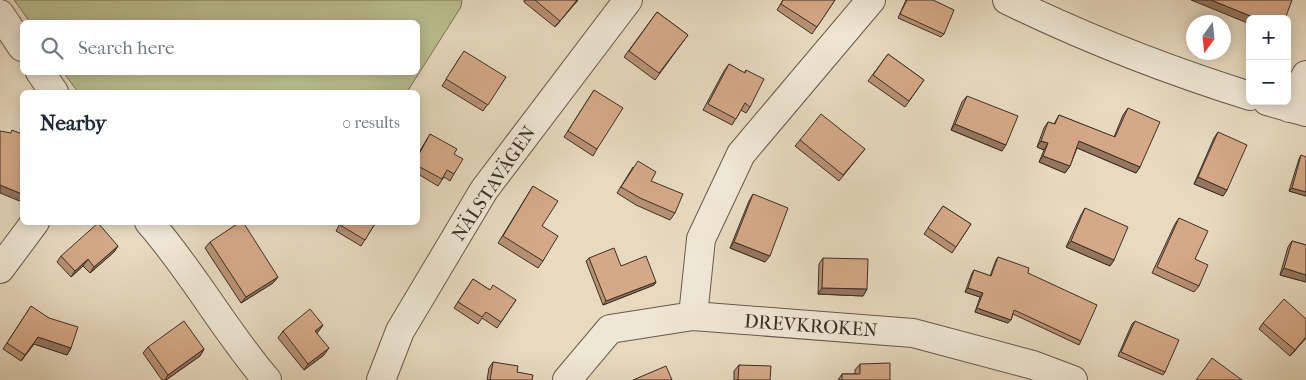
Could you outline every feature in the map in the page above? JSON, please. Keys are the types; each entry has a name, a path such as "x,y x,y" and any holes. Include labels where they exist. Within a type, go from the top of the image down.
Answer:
{"street":[{"name":"NÄLSTAVÄGEN","path":"380,380 400,332 484,190 628,0"},
{"path":"693,316 701,239 741,154 871,0"},
{"path":"1007,0 1038,15 1182,74 1246,95"},
{"path":"0,14 20,44"},
{"path":"42,75 53,90"},
{"path":"1287,107 1306,75"},
{"path":"0,269 32,225"},
{"path":"152,225 168,244 247,357 267,380"},
{"name":"DREVKROKEN","path":"567,380 610,329 693,316 913,333 1033,365 1073,380"}],"green space":[{"path":"14,0 462,0 461,7 420,72 420,20 29,20"},
{"path":"65,75 418,75 408,90 77,90"}],"building":[{"path":"535,0 577,0 560,21"},
{"path":"783,0 835,0 817,27 781,4"},
{"path":"907,0 933,0 954,10 944,34 900,14"},
{"path":"1211,0 1292,0 1286,15 1248,15"},
{"path":"657,12 688,35 659,73 629,51"},
{"path":"464,51 506,77 488,105 446,79"},
{"path":"888,54 924,80 909,101 873,75"},
{"path":"729,64 745,73 746,70 764,79 750,107 745,103 736,119 708,104"},
{"path":"594,90 623,108 597,149 568,131"},
{"path":"967,96 1018,116 1006,145 955,124"},
{"path":"1128,108 1160,122 1140,167 1079,141 1070,166 1043,156 1048,143 1041,141 1048,122 1055,124 1059,115 1115,137"},
{"path":"821,114 865,149 843,175 800,140"},
{"path":"12,130 20,133 20,193 0,185 0,131 11,133"},
{"path":"1218,132 1247,145 1227,190 1198,177"},
{"path":"430,134 457,149 454,154 463,159 454,174 447,170 442,179 420,167 420,152"},
{"path":"1301,155 1306,157 1306,192 1292,188"},
{"path":"638,161 656,172 651,181 683,194 675,213 640,198 621,187"},
{"path":"533,186 558,201 542,226 558,236 543,261 503,236"},
{"path":"753,194 788,208 770,256 734,242"},
{"path":"943,206 971,224 956,247 928,228"},
{"path":"1085,208 1128,227 1114,260 1071,241"},
{"path":"1179,218 1208,231 1195,259 1208,265 1199,286 1157,267"},
{"path":"96,225 100,225 118,246 94,267 88,259 75,271 61,256"},
{"path":"236,225 245,225 278,277 246,297 210,242"},
{"path":"340,225 374,225 365,240"},
{"path":"1292,241 1306,245 1306,275 1284,268"},
{"path":"614,248 621,266 646,256 656,282 606,301 589,258"},
{"path":"998,257 1029,268 1028,273 1097,305 1081,341 1014,310 1011,320 977,308 983,293 968,288 974,270 991,276"},
{"path":"823,258 868,259 867,289 822,288"},
{"path":"473,279 490,290 493,285 516,300 501,322 486,312 482,317 458,302"},
{"path":"1284,299 1306,319 1306,337 1295,350 1263,323"},
{"path":"31,306 49,318 78,327 71,348 38,337 25,355 7,343"},
{"path":"310,309 323,325 315,331 329,348 308,364 283,331"},
{"path":"184,321 204,349 168,375 148,347"},
{"path":"1135,321 1179,340 1165,372 1121,352"},
{"path":"1212,358 1242,380 1196,380"},
{"path":"493,362 518,366 517,372 533,375 532,380 490,380"},
{"path":"890,363 890,380 842,380 842,374 860,374 860,364"},
{"path":"739,365 771,366 770,380 738,380"},
{"path":"666,366 672,380 633,380"}]}
